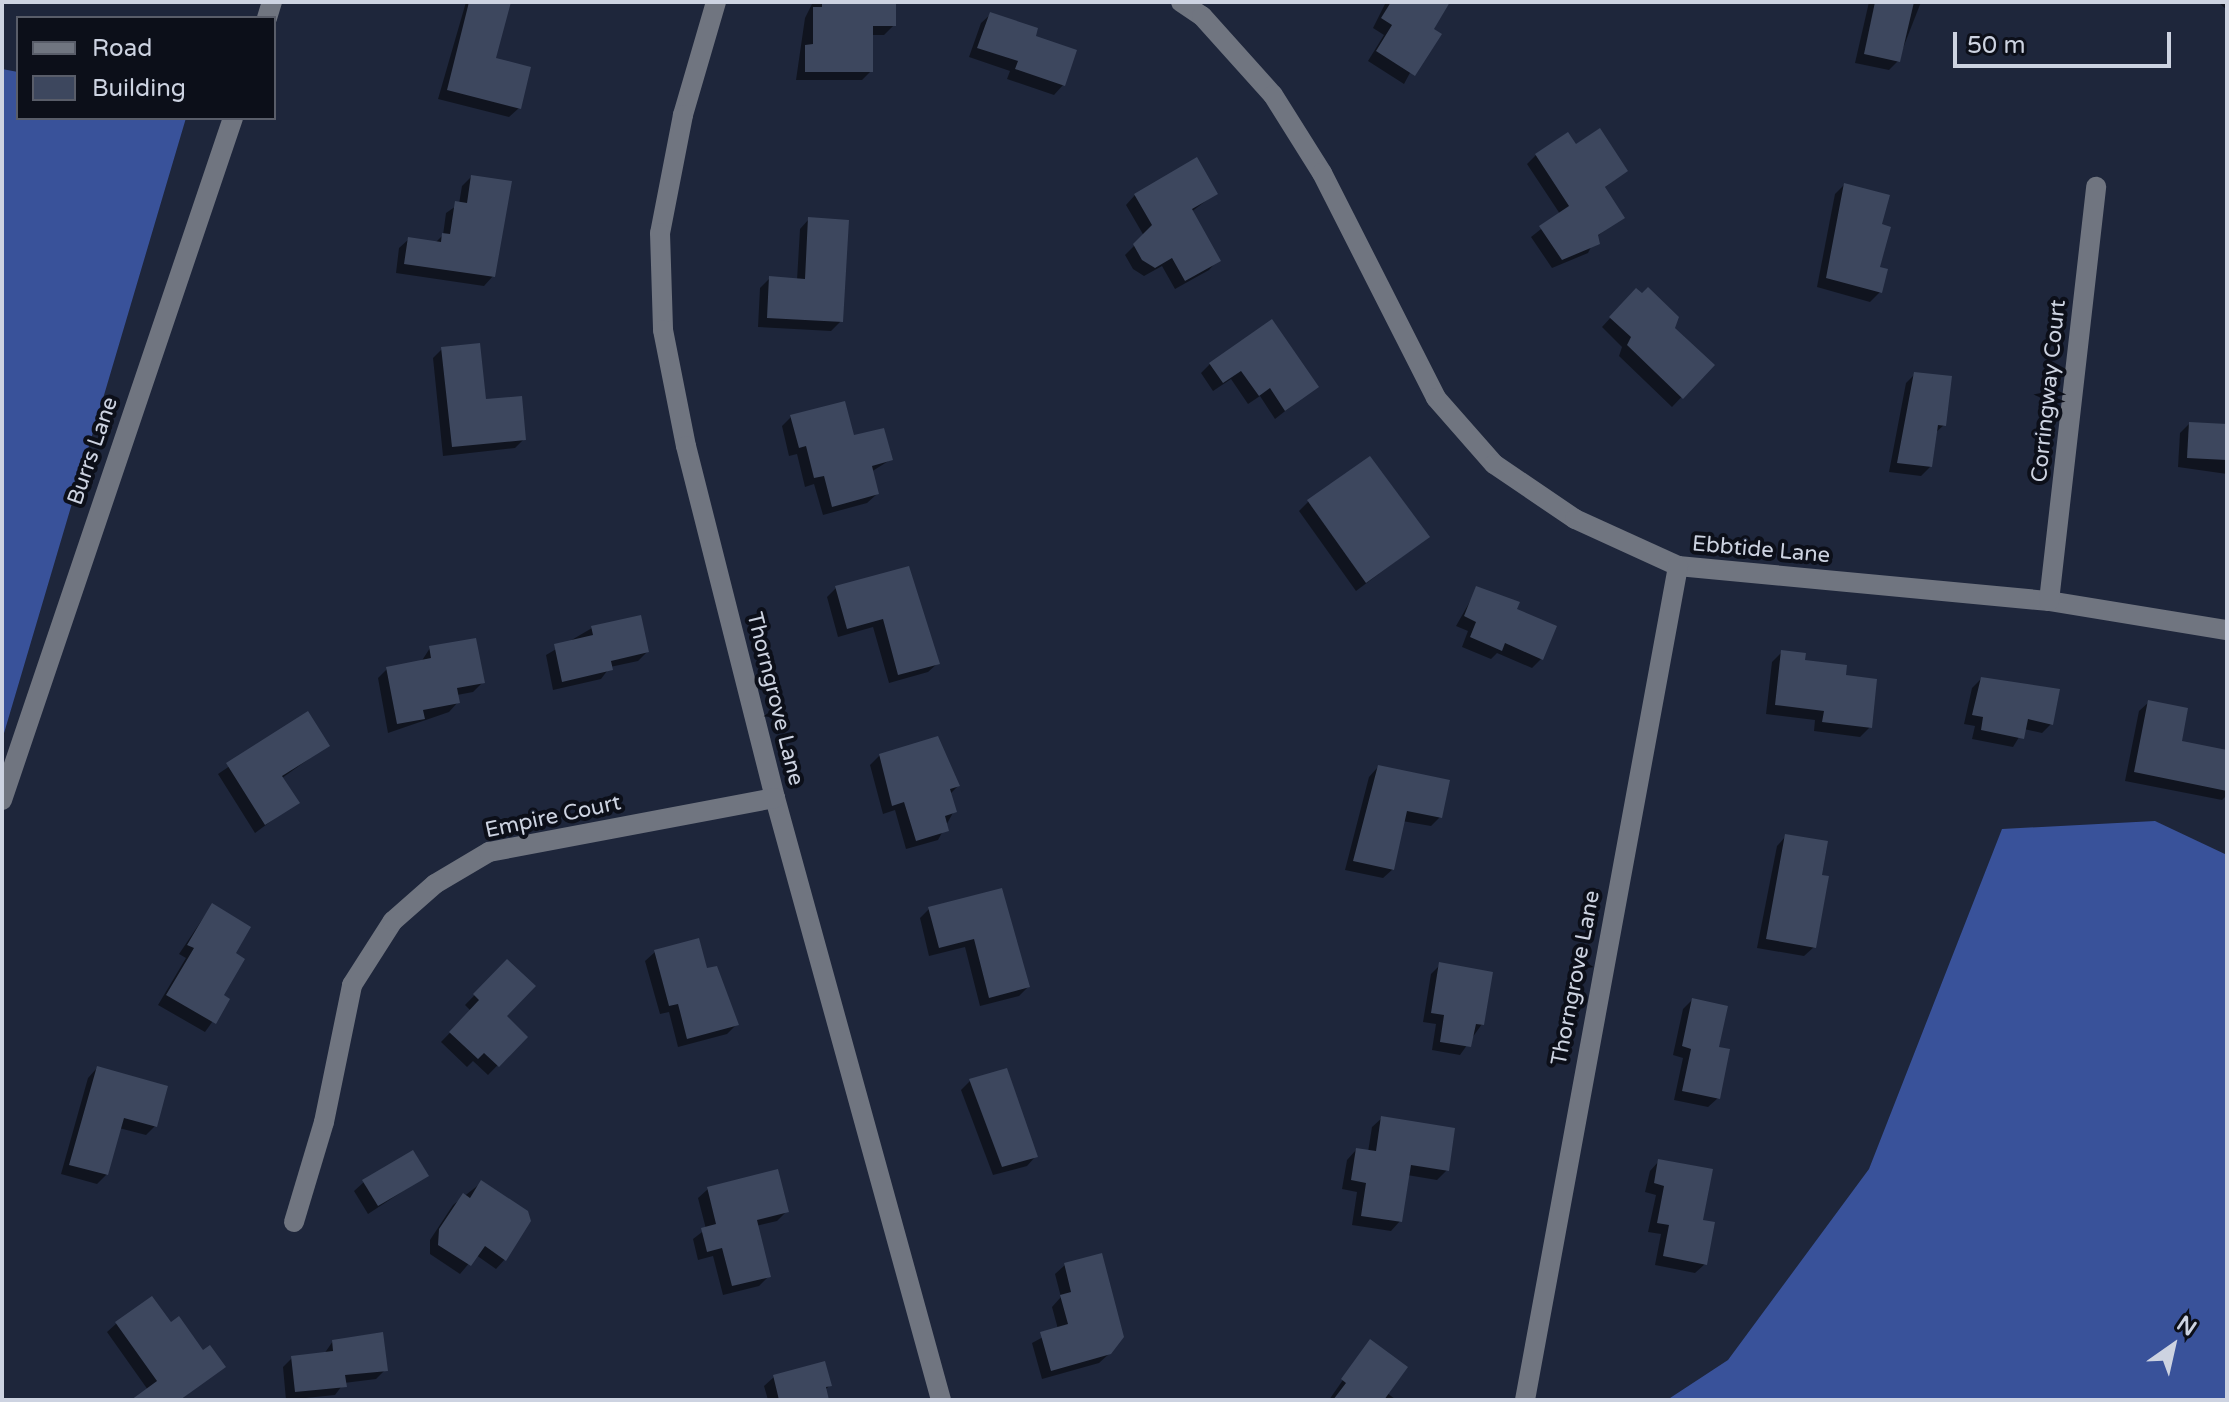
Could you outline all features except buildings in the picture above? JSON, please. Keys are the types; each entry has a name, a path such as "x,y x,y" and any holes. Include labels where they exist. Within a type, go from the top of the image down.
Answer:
{"street":[{"name":"Thorngrove Lane","path":"716,2 683,115 660,233 663,330 686,446 775,798 941,1400"},
{"name":"Ebbtide Lane","path":"1181,2 1208,9 1273,95 1322,173 1436,398 1494,464 1575,519 1678,566 2049,601 2227,630"},
{"name":"Burrs Lane","path":"2,800 232,120"},
{"name":"Corringway Court","path":"2049,601 2096,187"},
{"name":"Thorngrove Lane","path":"1525,1400 1678,566"},
{"name":"Empire Court","path":"294,1222 324,1122 352,985 393,921 435,884 489,852 775,798"}],"shaded area":[{"path":"2,69 16,72 16,120 185,120 2,740"},
{"path":"2155,821 2227,855 2227,1400 1667,1400 1728,1360 1869,1169 2002,829"}]}
